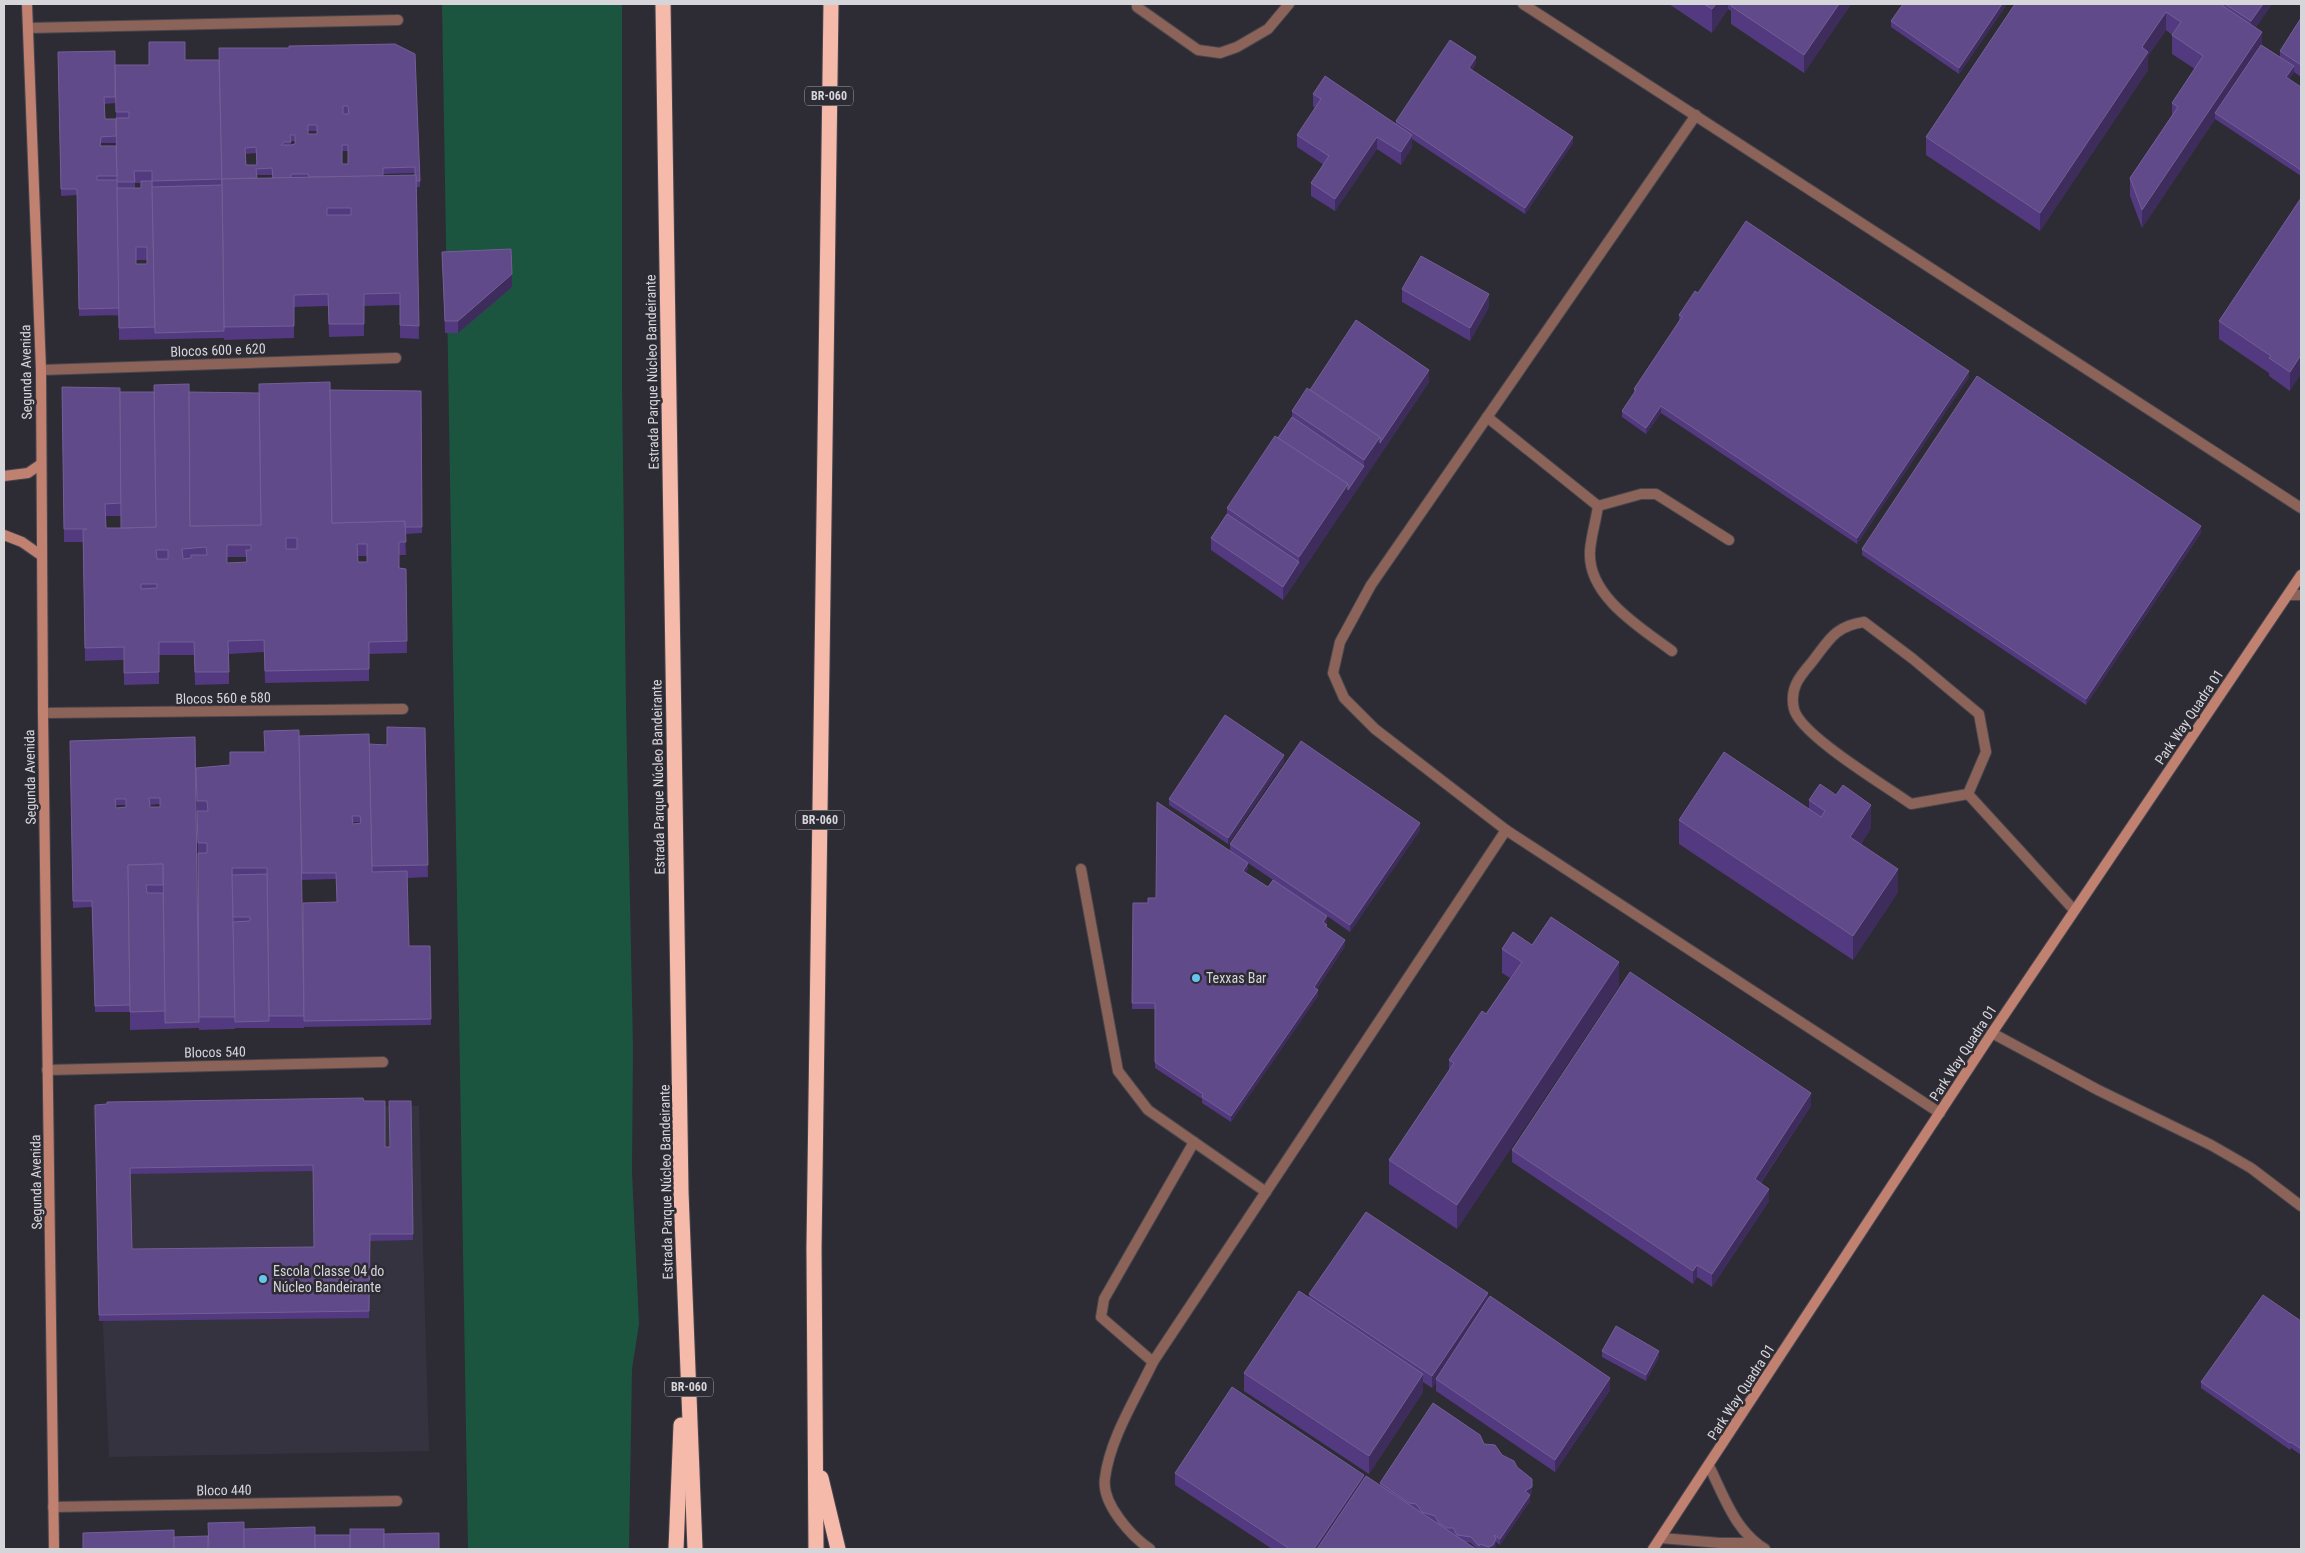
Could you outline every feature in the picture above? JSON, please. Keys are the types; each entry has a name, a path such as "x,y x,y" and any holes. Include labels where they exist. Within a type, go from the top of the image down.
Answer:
{"highway":[{"name":"Estrada Parque Núcleo Bandeirante","path":"663,4 681,1192 695,1549"},
{"name":"BR-060","path":"816,1549 815,1189 831,4"},
{"path":"676,1549 686,1316"},
{"path":"815,1452 838,1549"}],"street":[{"name":"Segunda Avenida","path":"27,4 41,370 43,713 54,1549"},
{"path":"1137,4 1137,7 1198,50 1220,52 1237,47 1268,29 1289,4"},
{"path":"1523,4 2301,508"},
{"path":"28,28 398,20"},
{"path":"1696,115 1371,585 1340,642 1333,673 1344,698 1375,729 1506,830 1940,1113"},
{"name":"Blocos 600 e 620","path":"41,370 396,358"},
{"path":"1487,417 1598,506"},
{"path":"4,476 28,473 41,464"},
{"path":"1598,506 1641,494 1656,494 1729,540"},
{"path":"1598,506 1590,553 1596,580 1620,612 1672,651"},
{"path":"4,535 22,542 42,556"},
{"name":"Park Way Quadra 01","path":"1653,1549 1992,1033 2301,575"},
{"path":"2288,595 2301,595"},
{"path":"1864,622 1913,659 1979,714 1986,752 1968,794 1911,804 1810,733 1794,709 1794,684 1834,634 1849,624 1864,622"},
{"name":"Blocos 560 e 580","path":"43,713 403,709"},
{"path":"1968,794 2074,910"},
{"path":"1150,1549 1140,1542 1112,1511 1104,1480 1114,1442 1153,1362 1506,830"},
{"path":"1081,870 1118,1071 1148,1110 1266,1192"},
{"path":"1992,1033 2098,1090 2211,1145 2251,1168 2301,1206"},
{"name":"Blocos 540","path":"47,1070 383,1062"},
{"path":"1153,1362 1101,1317 1102,1308 1104,1300 1194,1142"},
{"path":"1709,1466 1737,1524 1754,1543 1765,1549"},
{"name":"Bloco 440","path":"53,1506 396,1501"},
{"path":"1661,1538 1720,1543 1754,1543"}],"shaded area":[{"name":"Escola Classe 04 do Núcleo Bandeirante","path":"93,1106 419,1106 429,1451 109,1457"}],"green space":[{"path":"442,4 622,4 622,380 633,1047 632,1172 639,1324 632,1369 629,1549 468,1549"}],"building":[{"path":"1704,4 1716,4 1712,9"},
{"path":"1732,4 1839,4 1804,55 1731,6"},
{"path":"1903,4 2002,4 1959,68 1891,21"},
{"path":"2015,4 2220,4 2262,32 2142,210 2130,178 2178,107 2172,103 2203,56 2172,35 2181,22 2166,12 2142,47 2148,52 2040,213 1926,137"},
{"path":"2225,4 2263,4 2251,21"},
{"path":"2301,18 2301,65 2280,51"},
{"path":"1450,40 1476,57 1469,68 1573,137 1525,208 1396,121"},
{"path":"149,42 185,42 185,60 219,60 222,179 152,181 152,171 134,171 135,182 117,182 116,118 129,118 129,112 116,112 115,65 149,65"},
{"path":"395,44 415,54 420,181 416,181 415,167 383,168 383,176 309,177 308,174 291,174 291,178 273,178 272,168 256,169 257,178 222,179 222,185 219,48 289,48 289,46","holes":["343,106 348,106 349,114 343,114","308,125 317,125 317,134 308,134","290,135 295,135 295,144 281,145 284,142 291,142","342,145 348,145 348,164 342,164","256,147 257,165 246,165 245,148"]},
{"path":"2261,45 2294,66 2286,77 2301,87 2301,170 2215,113"},
{"path":"115,51 115,97 104,97 105,119 116,119 116,136 101,137 100,146 116,146 117,176 97,176 97,180 117,180 119,308 79,309 77,189 61,189 58,52"},
{"path":"1325,76 1412,135 1401,152 1377,137 1335,199 1311,183 1329,156 1297,135 1321,99 1313,94"},
{"path":"416,175 419,326 400,325 400,293 364,294 364,324 329,324 328,294 294,295 294,326 224,327 222,179","holes":["327,208 351,208 351,215 327,215"]},
{"path":"141,181 152,181 155,327 119,328 117,188 141,188","holes":["136,247 147,247 147,264 136,264"]},
{"path":"222,185 224,331 155,333 152,187"},
{"path":"2301,198 2301,355 2290,372 2269,358 2271,356 2219,321"},
{"path":"1746,221 1969,371 1857,538 1661,406 1646,428 1622,411 1636,390 1634,389 1682,317 1679,315 1695,291 1698,293"},
{"path":"511,249 512,274 458,321 445,321 442,252"},
{"path":"1421,256 1489,294 1470,328 1402,289"},
{"path":"1356,320 1429,370 1380,443 1380,437 1310,390"},
{"path":"1977,376 2201,526 2086,699 1862,549"},
{"path":"330,382 332,523 405,521 406,542 399,542 399,568 406,569 407,641 369,642 369,669 265,671 264,640 228,641 229,672 195,672 194,642 159,642 159,672 124,673 124,647 85,648 83,530 87,529 64,529 62,387 120,388 121,503 105,504 106,528 121,528 156,527 154,385 189,384 190,526 261,525 259,384","holes":["286,538 297,538 297,549 286,549","357,544 367,544 367,562 358,562","227,545 251,545 251,550 246,550 247,562 227,563","206,547 207,555 191,555 191,558 183,559 182,549","156,550 168,550 168,559 157,559","141,584 157,584 157,588 141,589"]},
{"path":"1307,388 1380,437 1364,460 1292,411"},
{"path":"330,390 421,391 422,527 405,527 405,521 332,523"},
{"path":"120,392 154,392 156,527 121,528"},
{"path":"189,392 259,393 261,525 190,526"},
{"path":"1292,417 1364,466 1348,490 1348,484 1278,438"},
{"path":"1275,436 1348,484 1299,557 1227,508"},
{"path":"1227,514 1299,562 1283,587 1211,538"},
{"path":"1225,715 1284,755 1228,838 1169,799"},
{"path":"387,727 425,728 428,865 372,866 369,744 387,745"},
{"path":"299,730 304,1016 269,1016 267,868 232,868 235,1017 199,1017 198,853 207,853 207,843 198,843 197,811 208,811 207,801 197,801 196,768 230,765 230,752 265,752 264,731"},
{"path":"369,734 372,872 407,871 409,946 430,946 431,1019 304,1021 303,903 337,902 336,873 302,873 299,736","holes":["352,816 360,816 361,823 353,824"]},
{"path":"195,737 199,1022 165,1023 163,864 128,865 130,1005 95,1006 92,901 73,901 70,741","holes":["149,798 160,798 160,807 150,807","115,799 126,799 126,807 116,808"]},
{"path":"1301,741 1420,823 1350,925 1230,844"},
{"path":"1724,752 1821,817 1825,811 1809,800 1820,784 1836,795 1843,785 1871,805 1850,837 1898,869 1853,936 1679,820"},
{"path":"1157,802 1248,863 1243,871 1268,887 1273,880 1327,916 1323,922 1327,925 1325,926 1345,940 1314,987 1318,990 1231,1116 1202,1097 1203,1094 1155,1062 1155,1003 1132,1003 1133,903 1148,903 1148,898 1156,898"},
{"path":"163,864 163,885 146,885 147,893 163,893 165,1011 130,1012 128,865"},
{"path":"267,874 269,1021 235,1022 233,922 250,921 250,917 233,917 232,875"},
{"path":"1551,917 1619,962 1457,1205 1389,1160 1454,1063 1449,1060 1482,1011 1486,1014 1522,962 1502,949 1513,932 1532,945"},
{"path":"1630,972 1811,1093 1755,1179 1769,1189 1712,1274 1697,1265 1693,1271 1512,1150"},
{"path":"363,1098 364,1101 385,1101 385,1147 390,1147 389,1101 411,1101 413,1234 370,1234 369,1311 99,1315 95,1105 107,1104 107,1102","holes":["313,1165 314,1247 132,1249 130,1168"]},
{"path":"1366,1212 1488,1293 1432,1376 1309,1294"},
{"path":"1299,1291 1423,1374 1369,1456 1244,1373"},
{"path":"2263,1295 2301,1321 2301,1449 2201,1382"},
{"path":"1490,1296 1610,1378 1555,1460 1436,1379"},
{"path":"1616,1326 1659,1351 1646,1375 1602,1351"},
{"path":"1232,1387 1364,1475 1314,1549 1290,1549 1175,1473"},
{"path":"1433,1403 1480,1435 1484,1444 1495,1445 1502,1455 1514,1461 1517,1467 1532,1479 1532,1487 1525,1491 1530,1495 1500,1539 1494,1535 1496,1539 1493,1545 1489,1547 1480,1544 1479,1546 1471,1537 1457,1535 1453,1528 1447,1528 1439,1523 1435,1516 1422,1512 1416,1504 1409,1503 1380,1483"},
{"path":"1366,1476 1476,1549 1317,1549"},
{"path":"244,1522 244,1549 209,1549 208,1523"},
{"path":"315,1527 315,1549 244,1549 244,1529"},
{"path":"350,1529 384,1529 384,1549 350,1549"},
{"path":"174,1530 174,1549 83,1549 83,1533"},
{"path":"439,1533 439,1549 384,1549 384,1534"},
{"path":"315,1535 350,1535 350,1549 315,1549"},
{"path":"208,1536 208,1549 174,1549 174,1537"}],"place":[{"name":"Texxas Bar","path":"1196,978"},
{"name":"Escola Classe 04 do Núcleo Bandeirante","path":"263,1279"}]}
